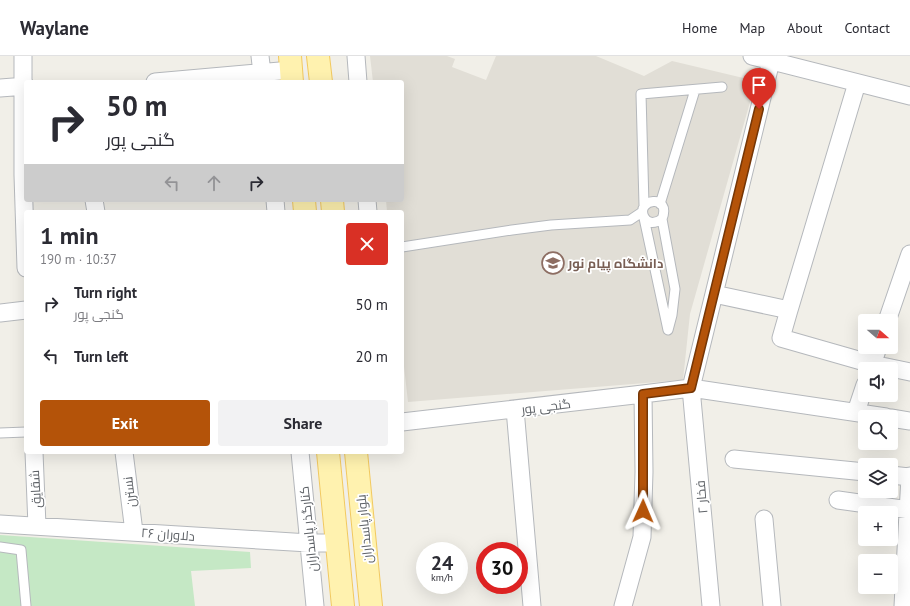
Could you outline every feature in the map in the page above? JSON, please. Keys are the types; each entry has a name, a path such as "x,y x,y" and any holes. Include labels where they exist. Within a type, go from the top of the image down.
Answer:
{"main road":[{"path":"318,56 321,80"},
{"path":"328,454 343,606"},
{"name":"بلوار پاسداران","path":"356,454 371,606"}],"street":[{"path":"23,56 24,210"},
{"path":"260,56 262,78"},
{"path":"356,56 358,80"},
{"path":"752,56 910,96"},
{"name":"فخار ۲","path":"710,606 691,388 771,61"},
{"path":"208,80 262,78 291,69"},
{"path":"857,83 781,338 858,363"},
{"path":"0,88 24,86"},
{"path":"889,314 910,254"},
{"path":"714,294 789,310"},
{"path":"0,313 24,310"},
{"path":"898,370 910,372"},
{"name":"گنجی پور","path":"404,422 691,388 856,412"},
{"path":"623,606 642,537 644,472 643,394"},
{"path":"856,412 859,402"},
{"path":"515,409 532,606"},
{"path":"898,419 910,421"},
{"name":"شقایق","path":"34,454 37,526"},
{"name":"نسترن","path":"124,454 134,532"},
{"name":"کنارگذر پاسداران","path":"300,454 315,606"},
{"path":"734,459 858,471"},
{"path":"898,475 910,476 903,606"},
{"path":"838,500 909,509"},
{"path":"764,519 772,606"},
{"name":"دلاوران ۲۶","path":"0,524 337,544"}],"lane":[{"path":"404,247 528,228 630,220 643,212 650,201 657,201 663,206 664,212 662,219 675,289 672,315 668,330 643,212 640,94 722,87"},
{"path":"660,204 695,90"},
{"path":"643,212 650,223 656,223 662,219"},
{"path":"0,433 24,432"},
{"path":"0,547 21,550 26,606"}],"shaded area":[{"name":"دانشگاه پیام نور","path":"370,56 447,56 455,59 452,67 486,80 496,56 596,56 644,76 672,61 756,81 690,314 683,380 408,402 404,367 404,210 387,210 386,202 404,202 404,80 373,80"}],"green space":[{"path":"0,535 250,552 251,568 191,571 195,606 0,606"}],"place":[{"name":"دانشگاه پیام نور","path":"553,263"}],"route":[{"path":"643,511 643,394 691,388 759,109"}]}
